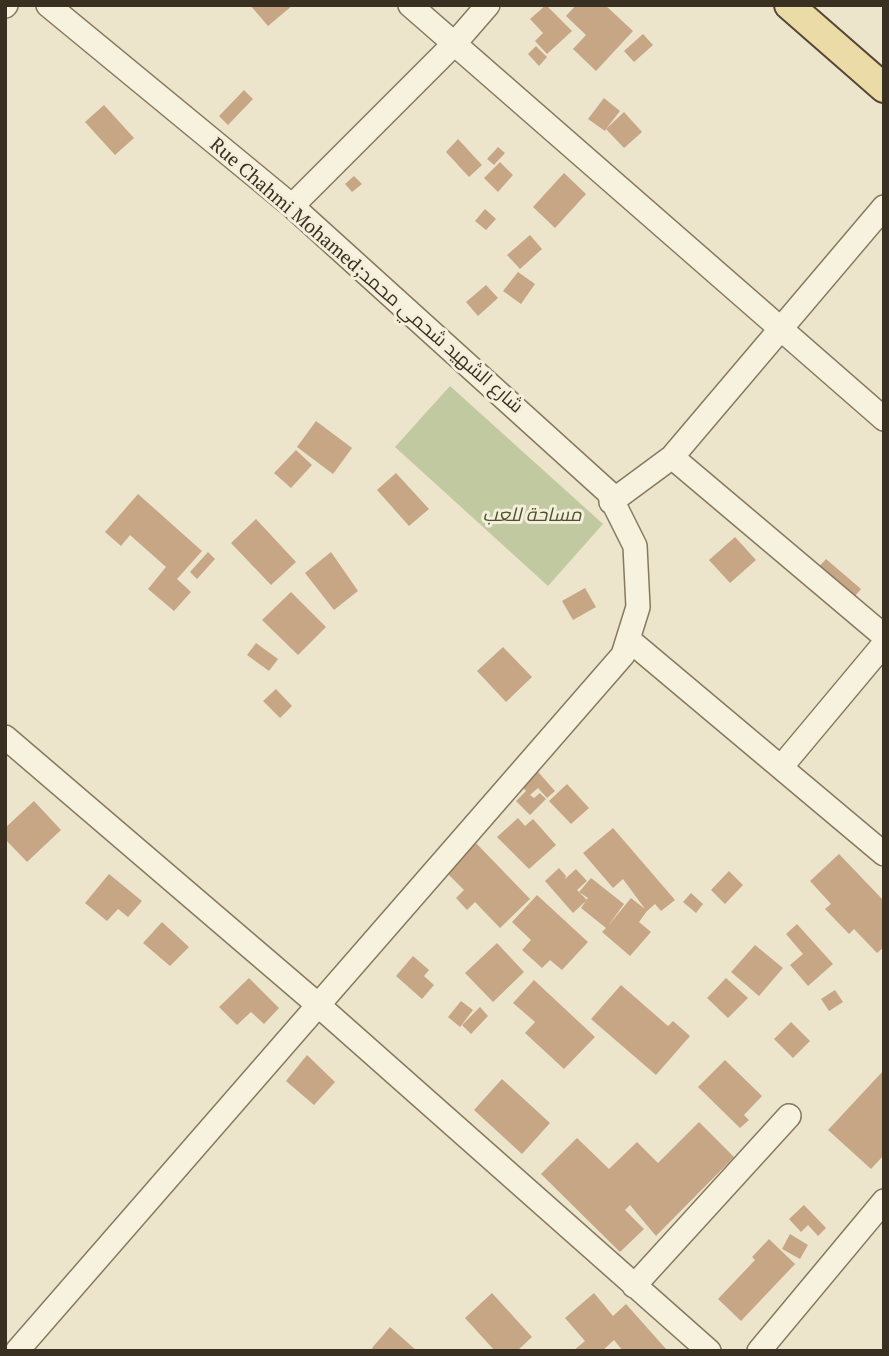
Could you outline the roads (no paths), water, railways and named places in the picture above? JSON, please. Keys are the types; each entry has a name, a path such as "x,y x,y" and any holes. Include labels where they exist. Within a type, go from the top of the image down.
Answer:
{"main road":[{"path":"789,5 884,88"}],"street":[{"name":"Rue Chahmi Mohamed;شارع الشهيد شحمي محمد","path":"17,1351 623,655 638,607 635,546 608,492 292,206 48,5"},
{"path":"410,5 884,419"},
{"path":"292,206 455,43 488,5"},
{"path":"611,502 672,457 884,207"},
{"path":"672,457 884,636"},
{"path":"628,639 782,765 884,854"},
{"path":"782,765 884,644"},
{"path":"5,737 317,1004 709,1351"},
{"path":"634,1286 789,1115"},
{"path":"759,1351 884,1201"}],"park label":[{"name":"مساحة للعب","path":"532,516"}]}
